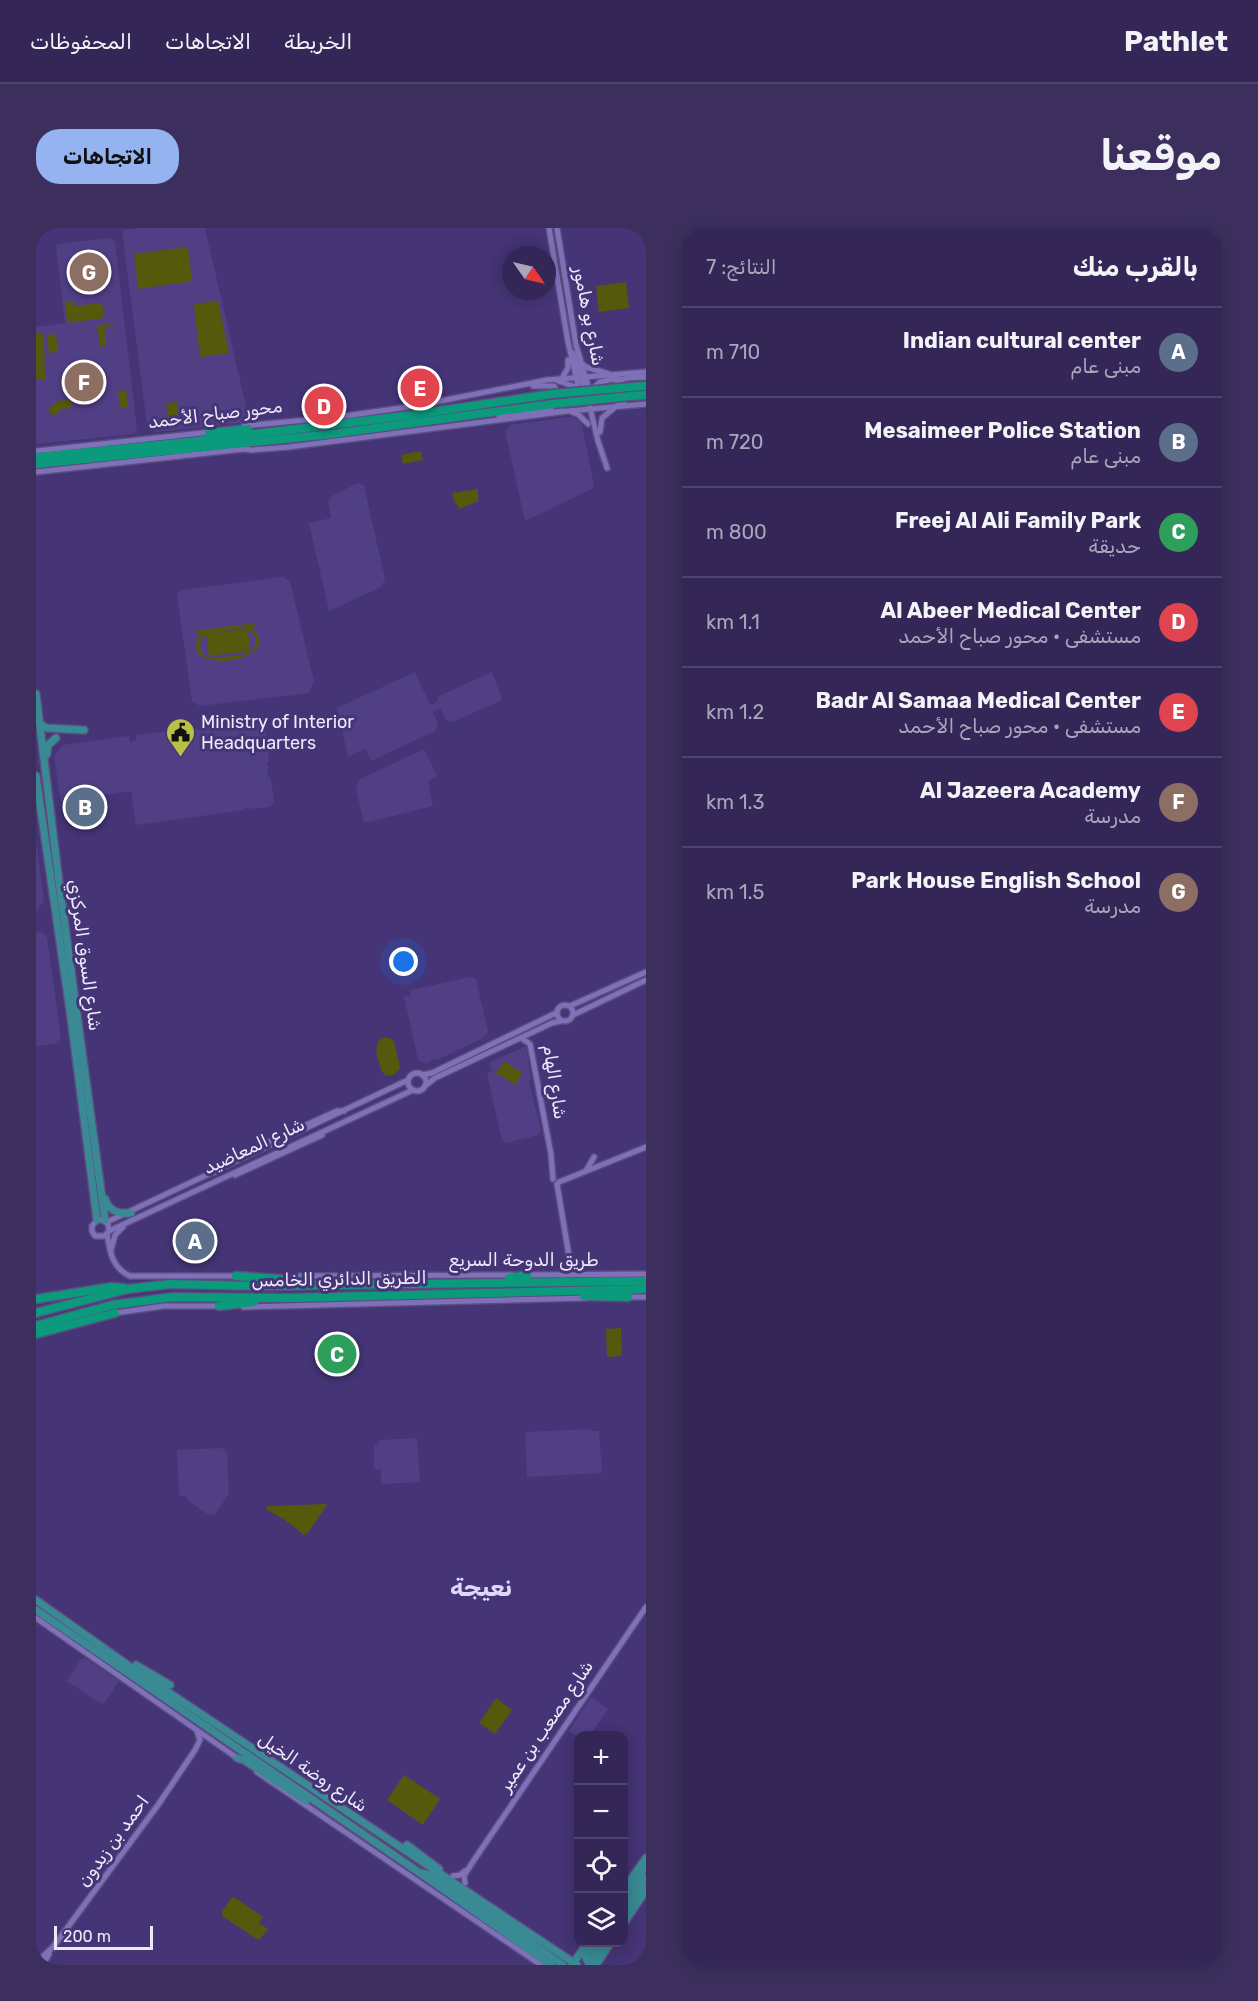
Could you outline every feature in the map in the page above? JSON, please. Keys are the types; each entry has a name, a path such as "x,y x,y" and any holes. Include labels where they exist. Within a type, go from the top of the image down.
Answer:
{"highway":[{"name":"محور صباح الأحمد","path":"97,454 361,430 630,392 646,386"},
{"name":"محور صباح الأحمد","path":"630,392 646,395"},
{"name":"محور صباح الأحمد","path":"97,454 422,414 551,402"},
{"path":"209,433 303,424 338,424"},
{"path":"244,449 341,436 361,430"},
{"path":"36,457 97,454"},
{"path":"36,464 97,454"},
{"path":"450,1284 457,1280 517,1278 527,1275"},
{"path":"236,1276 331,1282 342,1286"},
{"name":"الطريق الدائري الخامس","path":"36,1313 128,1289 184,1284 342,1286 646,1281"},
{"path":"36,1299 112,1287 128,1289"},
{"name":"الطريق الدائري الخامس","path":"36,1326 92,1309 143,1299 195,1296 292,1298 646,1289"},
{"path":"521,1292 628,1297"},
{"path":"219,1306 292,1298"},
{"path":"36,1334 115,1313"}],"main road":[{"name":"شارع السوق المركزي","path":"36,694 40,724 38,740 48,789 106,1221"},
{"path":"40,724 46,728 84,730"},
{"path":"48,789 50,780 47,750 56,738"},
{"path":"38,740 45,796 50,804"},
{"name":"شارع السوق المركزي","path":"36,776 97,1220"},
{"path":"52,821 59,826"},
{"path":"100,1179 105,1202 109,1208 120,1213 131,1213"},
{"name":"شارع روضة الخيل","path":"36,1600 360,1822 465,1886 575,1964"},
{"name":"شارع روضة الخيل","path":"36,1610 420,1873 547,1964"},
{"path":"102,1647 113,1651 170,1685"},
{"path":"237,1758 244,1760 307,1802 322,1806"},
{"path":"407,1845 465,1886"},
{"path":"628,1883 646,1858"},
{"path":"628,1893 646,1866"},
{"path":"420,1873 435,1876 563,1965"},
{"path":"628,1906 646,1878"},
{"path":"628,1918 646,1890"},
{"path":"467,1906 473,1919"},
{"path":"628,1921 632,1918"},
{"path":"527,1924 534,1935"},
{"path":"563,1955 603,1954 608,1947"},
{"path":"575,1964 591,1953"}],"street":[{"name":"شارع بو هامور","path":"549,228 566,332 580,377"},
{"name":"شارع بو هامور","path":"556,228 580,362 578,387 582,400 589,409"},
{"path":"562,378 568,364 566,332"},
{"path":"580,362 588,368 610,375"},
{"name":"محور صباح الأحمد","path":"36,451 209,433 249,425 338,417 415,406 547,380 646,372"},
{"path":"580,377 588,394 589,409 607,468"},
{"path":"551,402 575,405 600,382 646,377"},
{"path":"623,378 614,385 615,400 619,403 646,403"},
{"path":"547,380 561,381 578,387 605,405 615,407"},
{"path":"480,423 560,398 558,389 554,386 518,387"},
{"path":"588,394 589,409"},
{"name":"محور صباح الأحمد","path":"36,472 244,449 289,447 646,403"},
{"path":"600,432 603,418 615,407"},
{"path":"568,411 578,414 588,424"},
{"path":"646,972 570,1006 561,1006 556,1013 444,1067 422,1075 415,1074 408,1080 409,1086 412,1090 421,1090 435,1078 520,1038 561,1021 567,1021 646,980"},
{"path":"570,1006 573,1016"},
{"path":"556,1013 561,1021"},
{"name":"شارع الهام","path":"534,1032 532,1043 548,1138"},
{"name":"شارع الهام","path":"520,1038 530,1044 557,1181 569,1266"},
{"path":"422,1075 425,1086"},
{"name":"شارع المعاضيد","path":"106,1221 131,1213 408,1080"},
{"name":"شارع المعاضيد","path":"108,1232 412,1090"},
{"path":"215,1172 223,1163 337,1111 346,1111"},
{"path":"289,1138 292,1131"},
{"path":"557,1181 646,1147"},
{"path":"586,1170 594,1157"},
{"path":"108,1232 101,1237 93,1234 92,1226 97,1220 106,1221 108,1232 111,1255"},
{"path":"111,1255 115,1235 132,1221"},
{"name":"طريق الدوحة السريع","path":"111,1255 119,1270 135,1277 357,1278 646,1274"},
{"path":"562,1276 567,1272 569,1266 580,1276"},
{"path":"115,1313 164,1306 284,1306 646,1297"},
{"name":"شارع مصعب بن عمير","path":"465,1886 464,1876 472,1863 646,1607"},
{"name":"شارع روضة الخيل","path":"36,1618 276,1786 473,1919 547,1964"},
{"path":"195,1750 200,1740 196,1729"},
{"name":"احمد بن زيدون","path":"40,1964 108,1875 195,1750 205,1742 213,1740"},
{"name":"شارع مصعب بن عمير","path":"453,1876 462,1874 472,1863"}],"shaded area":[{"path":"205,228 248,415 241,423 156,432 147,425 122,230"},
{"path":"110,238 115,242 137,429 133,434 36,444 36,327 65,323 56,244"},
{"path":"188,247 192,281 138,289 134,254"},
{"path":"626,282 629,308 599,312 596,286"},
{"path":"65,301 73,301 74,306 102,303 104,318 67,323"},
{"path":"218,301 229,353 200,357 194,304"},
{"path":"114,324 114,326 105,327 105,346 100,347 97,325"},
{"path":"36,334 44,334 45,379 36,379"},
{"path":"56,334 58,352 49,353 47,335"},
{"path":"126,390 128,407 120,408 118,391"},
{"path":"72,400 72,408 61,409 55,416 48,411 56,401"},
{"path":"177,402 178,416 168,417 166,403"},
{"path":"570,417 579,420 582,425 594,485 592,489 525,521 505,431 510,425"},
{"path":"421,451 423,460 403,464 401,455"},
{"path":"358,483 364,486 385,579 381,587 329,611 309,523 331,518 328,502 330,497"},
{"path":"478,489 478,501 460,509 452,493"},
{"path":"283,577 290,582 314,681 309,693 200,706 192,701 177,595 181,590"},
{"path":"256,623 256,626 251,627 259,639 256,649 245,657 214,660 202,656 196,647 201,633 195,633 195,631","holes":["242,628 247,629 206,634","248,629 255,636 255,645 250,652 208,657 201,649 201,643 206,634 209,656 250,651"]},
{"path":"415,672 430,705 437,702 439,696 492,672 502,700 453,722 446,720 440,708 433,712 438,724 435,731 371,761 365,749 348,757 337,708"},
{"path":"259,718 265,723 269,759 267,764 270,768 267,772 271,779 274,801 270,807 251,809 251,807 245,810 136,825 131,791 61,802 54,756 63,745 129,736 130,742 136,741 136,735 187,729 191,732 195,729 202,731 205,727"},
{"path":"424,749 437,776 428,781 433,806 364,823 356,789 360,779"},
{"path":"36,841 44,901 36,912"},
{"path":"41,932 47,937 61,1037 55,1044 36,1046 36,933"},
{"path":"471,977 476,979 488,1032 483,1038 439,1059 431,1060 427,1064 418,1060 404,997 411,995 410,990"},
{"path":"382,1038 394,1041 400,1067 392,1075 382,1072 378,1058 376,1049"},
{"path":"526,1046 531,1079 529,1082 541,1131 538,1135 506,1143 502,1140 487,1074 492,1071 489,1063"},
{"path":"504,1061 522,1073 515,1085 496,1073"},
{"path":"621,1328 622,1356 607,1357 606,1329"},
{"path":"321,1337 351,1337 353,1371 323,1372"},
{"path":"590,1429 599,1431 602,1473 527,1477 525,1432"},
{"path":"417,1438 420,1482 381,1484 381,1469 374,1469 374,1447 380,1440"},
{"path":"222,1448 227,1453 229,1494 215,1514 209,1515 187,1500 187,1497 179,1495 177,1450"},
{"path":"327,1505 304,1535 266,1509 267,1506"},
{"path":"85,1658 119,1681 103,1705 67,1681 81,1659"},
{"path":"591,1697 608,1709 593,1731 574,1731 574,1734 569,1731"},
{"path":"496,1698 512,1710 495,1734 479,1723"},
{"path":"404,1775 440,1799 423,1825 387,1800"},
{"path":"234,1897 263,1917 259,1923 268,1929 260,1939 222,1916 222,1912"}],"place":[{"name":"Park House English School","path":"89,272"},
{"name":"Al Jazeera Academy","path":"84,382"},
{"name":"Badr Al Samaa Medical Center","path":"420,388"},
{"name":"Al Abeer Medical Center","path":"324,406"},
{"name":"Ministry of Interior Headquarters","path":"180,758"},
{"name":"Mesaimeer Police Station","path":"85,807"},
{"name":"Indian cultural center","path":"195,1241"},
{"name":"Freej Al Ali Family Park","path":"337,1354"}],"district":[{"name":"نعيجة","path":"481,1588"}]}
